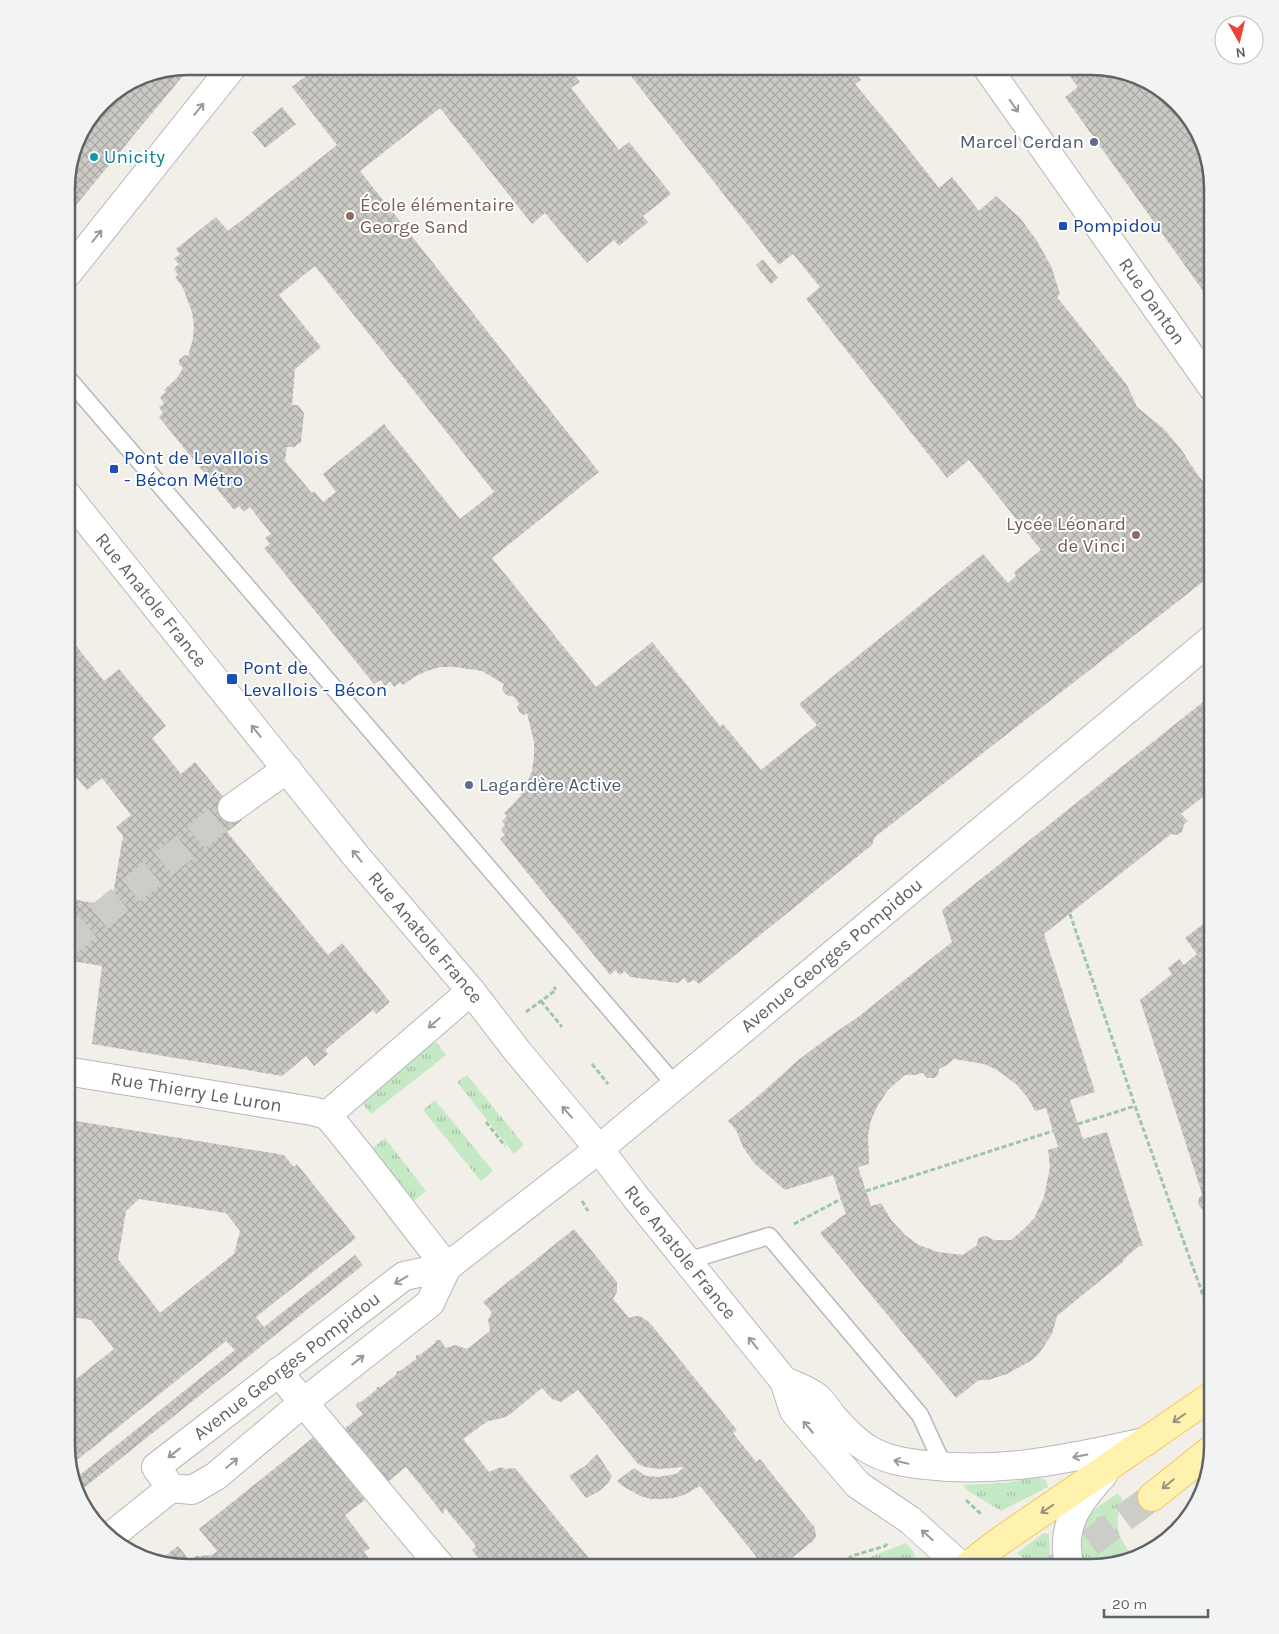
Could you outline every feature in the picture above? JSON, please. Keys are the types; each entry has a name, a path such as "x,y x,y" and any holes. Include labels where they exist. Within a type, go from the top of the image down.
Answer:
{"main road":[{"path":"976,1559 1204,1401"},
{"path":"1152,1497 1203,1456"}],"street":[{"path":"75,263 227,75"},
{"name":"Rue Danton","path":"992,75 1204,375"},
{"name":"Rue Anatole France","path":"75,505 356,856 471,991 518,1052 599,1149 784,1381"},
{"name":"Avenue Georges Pompidou","path":"447,1267 430,1303 304,1402 216,1476 192,1490 171,1488 156,1467 404,1276 447,1267 599,1149 1204,646"},
{"path":"232,808 287,769"},
{"path":"447,1267 405,1216 328,1114 471,991"},
{"name":"Rue Thierry Le Luron","path":"75,1072 328,1114"},
{"path":"278,1372 435,1559"},
{"path":"784,1381 802,1388 819,1399 843,1428 868,1450 885,1458 905,1463 978,1468 1036,1463 1076,1457 1145,1442"},
{"path":"784,1381 794,1411 858,1485 910,1520 954,1559"},
{"path":"1068,1559 1066,1538 1073,1514 1080,1501 1117,1461"},
{"path":"115,1533 171,1488"}],"lane":[{"path":"75,386 676,1086"},
{"path":"687,1261 769,1236 920,1415 944,1467"}],"path":[{"path":"1070,914 1135,1106 1204,1298"},
{"path":"541,1001 562,1027"},
{"path":"592,1064 608,1084"},
{"path":"1078,1124 1135,1106"},
{"path":"486,1122 505,1146"},
{"path":"866,1191 1053,1131"},
{"path":"769,1236 841,1199"},
{"path":"963,1496 988,1520"}],"green space":[{"path":"436,1042 446,1055 371,1114 361,1102 364,1097"},
{"path":"467,1075 524,1145 514,1154 457,1082"},
{"path":"435,1100 493,1171 481,1181 423,1110"},
{"path":"385,1138 426,1191 411,1203 369,1151"},
{"path":"1038,1477 1046,1480 1048,1487 1001,1511 967,1490 964,1485 1003,1483"},
{"path":"1118,1493 1122,1499 1117,1523 1120,1536 1130,1552 1113,1557 1082,1559 1081,1530 1087,1518 1101,1504"},
{"path":"1044,1533 1049,1534 1050,1559 1024,1559 1017,1553"},
{"path":"906,1543 914,1554 915,1559 865,1559"}],"building":[{"name":"Unicity","path":"184,75 75,206 75,181 79,159 87,138 98,119 113,103 131,90 166,77"},
{"path":"307,75 575,75 580,82 571,88 619,150 629,142 671,194 643,216 648,222 619,246 614,240 587,263 545,213 532,224 440,108 360,171 599,472 492,558 596,687 652,642 720,726 723,724 761,770 817,725 799,704 983,554 1008,583 1016,576 1014,572 1041,550 969,460 947,478 806,299 820,287 793,254 779,265 630,75 857,75 861,80 855,84 939,188 952,177 979,211 996,196 1020,218 1037,241 1051,266 1060,294 1057,297 1127,385 1137,407 1164,429 1181,449 1204,483 1204,581 875,837 872,845 699,984 694,980 688,983 684,978 678,983 630,977 625,971 620,975 615,970 610,975 500,839 505,835 501,830 505,825 502,821 507,816 504,813 519,798 526,785 532,771 534,756 534,742 527,713 524,715 520,713 517,707 519,703 513,696 508,696 504,693 502,689 504,684 482,671 440,667 414,677 403,685 400,682 394,687 390,681 385,686 381,680 374,684 264,548 270,544 265,538 271,534 250,507 244,512 239,506 234,510 159,417 163,413 159,407 164,404 160,397 166,392 164,390 177,378 183,368 179,364 179,360 185,355 188,356 193,338 192,312 183,288 175,277 178,275 174,268 179,264 174,259 180,254 176,249 216,217 228,231 337,145 292,87","holes":["315,266 494,492 460,519 384,424 323,474 336,492 323,502 314,491 312,493 285,461 287,447 294,447 301,442 304,413 298,405 292,405 295,369 321,347 279,295"]},
{"path":"1069,75 1098,75 1127,81 1148,90 1160,98 1176,113 1185,125 1198,152 1203,173 1204,292 1065,97 1078,87"},
{"path":"282,107 296,124 265,148 252,132"},
{"path":"763,259 778,278 771,284 756,265"},
{"path":"75,644 104,681 119,669 166,726 152,738 181,774 195,762 242,820 227,832 328,955 342,943 390,1002 376,1014 373,1010 325,1050 328,1054 314,1066 306,1056 282,1076 92,1044 102,966 75,962 75,900 111,906 123,836 116,827 131,815 102,778 87,790 75,776"},
{"path":"1204,701 1204,796 1181,814 1188,821 1184,824 1182,832 1177,835 1171,834 1044,934 1095,1092 1070,1100 1083,1139 1107,1132 1143,1246 1139,1246 1124,1261 1057,1316 1052,1334 1032,1360 1007,1374 988,1380 979,1380 956,1398 820,1233 846,1214 833,1175 785,1190 754,1163 743,1147 736,1130 728,1121 797,1061 858,1017 952,942 942,910","holes":["954,1059 984,1064 997,1070 1017,1085 1028,1098 1035,1111 1046,1108 1058,1147 1048,1150 1050,1167 1044,1197 1035,1217 1011,1240 994,1240 986,1236 981,1237 978,1239 977,1245 963,1255 938,1252 919,1245 905,1235 892,1221 881,1203 871,1206 858,1167 869,1164 868,1135 871,1120 888,1090 905,1075 923,1073 927,1078 934,1078 938,1075 939,1069"]},
{"path":"1204,923 1204,1210 1198,1204 1202,1194 1140,1000 1172,974 1168,968 1179,959 1184,965 1197,954 1185,938"},
{"path":"76,1121 284,1155 294,1167 297,1164 356,1238 256,1317 264,1327 355,1255 363,1265 84,1488 79,1475 235,1350 226,1341 76,1461 75,1380 114,1349 91,1320 75,1317","holes":["139,1199 226,1213 240,1231 234,1254 160,1313 118,1259 126,1211"]},
{"path":"574,1229 617,1282 617,1292 613,1299 629,1318 640,1316 649,1322 737,1430 733,1433 756,1462 760,1459 815,1528 816,1537 791,1559 758,1559 700,1486 684,1495 673,1498 651,1499 640,1496 617,1481 634,1468 646,1476 658,1477 676,1474 684,1467 660,1469 638,1464 578,1390 561,1402 552,1399 542,1388 508,1416 488,1421 463,1439 489,1472 501,1467 505,1469 515,1468 590,1559 479,1559 472,1550 476,1546 445,1508 443,1514 406,1467 385,1484 343,1430 363,1414 356,1406 357,1403 376,1390 377,1387 381,1387 396,1375 397,1371 400,1371 416,1359 416,1355 420,1355 435,1343 436,1340 440,1340 446,1348 455,1345 467,1349 490,1331 488,1320 492,1312 483,1302"},
{"path":"315,1436 365,1500 345,1515 370,1548 364,1552 369,1559 192,1559 196,1556 212,1555 217,1551 199,1529"},
{"path":"597,1454 612,1476 604,1487 586,1498 569,1476 585,1466"},
{"path":"178,1546 188,1559 164,1557"}],"tunnel":[{"path":"75,937 232,808"},
{"path":"1068,1559 1152,1497"}],"place":[{"name":"Marcel Cerdan","path":"1094,142"},
{"name":"Unicity","path":"94,157"},
{"name":"École élémentaire George Sand","path":"350,216"},
{"name":"Pompidou","path":"1063,226"},
{"name":"Pont de Levallois - Bécon Métro","path":"114,469"},
{"name":"Lycée Léonard de Vinci","path":"1136,535"},
{"name":"Pont de Levallois - Bécon","path":"232,679"},
{"name":"Lagardère Active","path":"469,785"}]}
